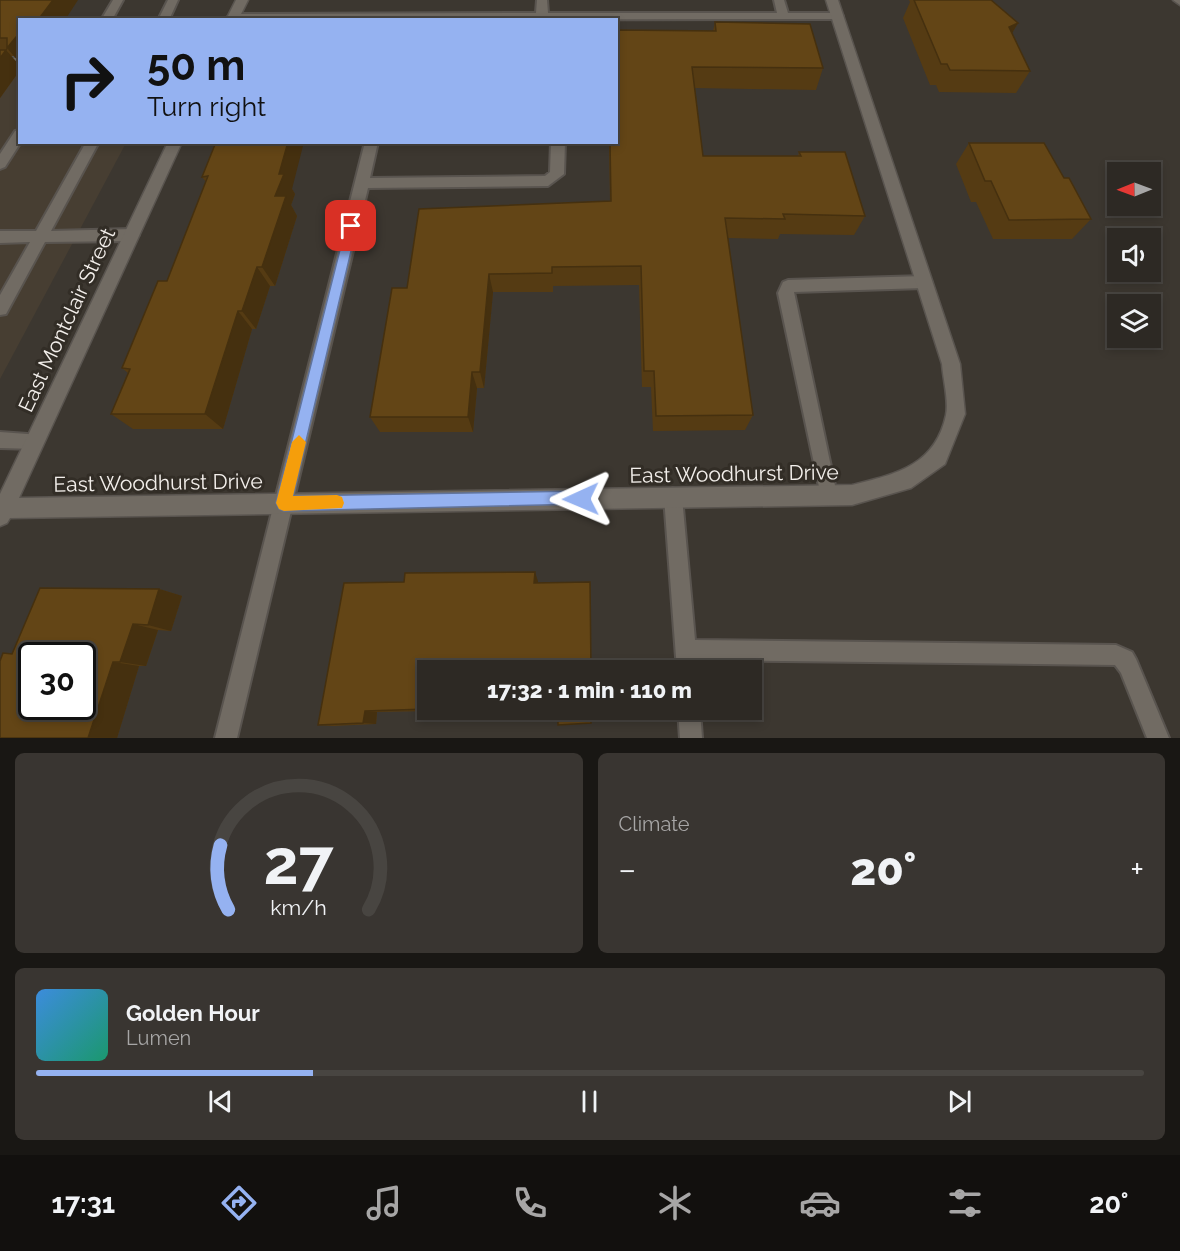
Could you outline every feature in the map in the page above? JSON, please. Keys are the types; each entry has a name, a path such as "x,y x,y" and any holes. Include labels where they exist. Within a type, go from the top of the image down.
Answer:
{"street":[{"path":"233,18 242,0"},
{"name":"East Woodhurst Drive","path":"2,512 284,503 852,495 904,481 938,458 956,414 951,364 834,8"},
{"name":"East Montclair Street","path":"2,512 174,144"}],"lane":[{"path":"107,18 118,0"},
{"path":"164,18 173,0"},
{"path":"542,17 543,0"},
{"path":"779,0 783,16"},
{"path":"233,18 303,13 402,18 783,16 834,8"},
{"path":"0,62 18,62"},
{"path":"0,164 18,137"},
{"path":"0,309 92,144"},
{"path":"226,738 372,144"},
{"path":"362,183 548,182 558,174 558,144"},
{"path":"0,237 132,234"},
{"path":"828,495 786,293 788,286 924,282"},
{"path":"0,440 35,441"},
{"path":"673,497 686,660 1116,655 1125,659 1129,666 1158,738"},
{"path":"690,720 691,738"}],"shaded area":[{"path":"0,71 18,71 18,144 125,144 0,379"}],"building":[{"path":"0,0 53,0 40,18 18,18 18,37 7,48 7,38 0,38"},
{"path":"914,0 991,0 1018,23 1009,27 1030,71 950,70 947,64 941,64"},
{"path":"715,22 810,24 823,68 692,67 703,156 801,156 799,152 845,152 865,216 783,214 785,219 725,218 753,415 656,416 654,371 644,371 641,266 552,267 552,273 489,274 480,372 472,372 468,417 370,417 392,288 407,288 419,209 611,201 610,144 618,144 618,30 716,31"},
{"path":"0,50 6,50 0,58"},
{"path":"969,143 1044,143 1064,178 1069,178 1091,219 1009,220 991,181 985,181"},
{"path":"215,144 287,144 279,174 284,174 275,196 286,196 262,267 257,267 242,311 238,311 205,414 111,414 130,369 122,368 158,281 167,281 208,176 202,177"},
{"path":"535,572 534,583 590,582 591,660 417,660 417,709 365,711 363,723 318,725 344,583 404,582 405,573"},
{"path":"40,588 159,589 148,625 133,624 120,662 113,662 96,714 96,642 18,642 18,720 94,720 88,738 0,738 0,661 3,653 12,654"},
{"path":"558,720 591,720 591,723 558,725"}],"slow traffic":[{"path":"299,442 284,503 337,503"}],"route":[{"path":"351,226 284,503 581,499"}]}
